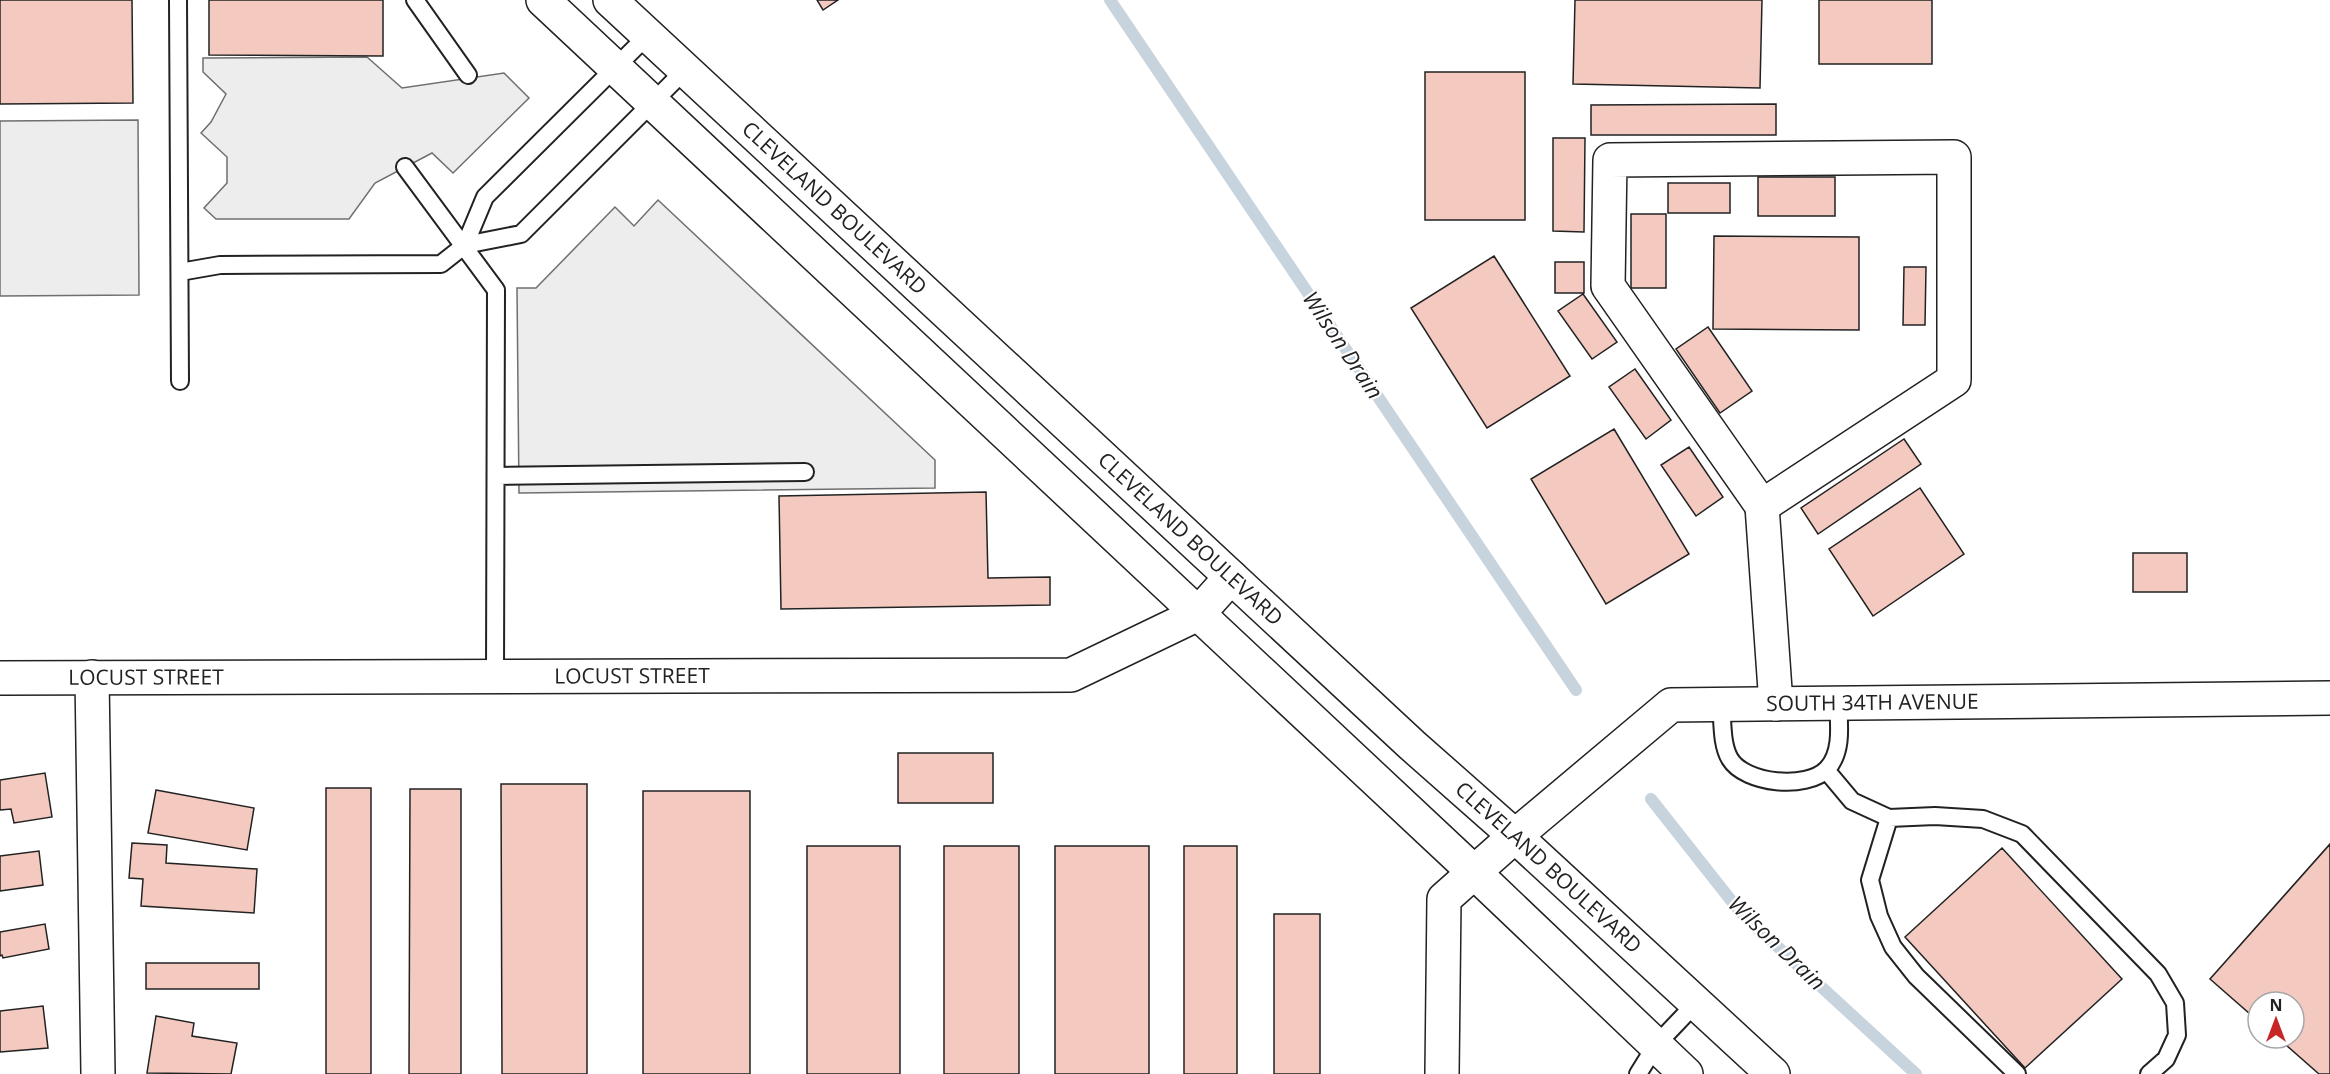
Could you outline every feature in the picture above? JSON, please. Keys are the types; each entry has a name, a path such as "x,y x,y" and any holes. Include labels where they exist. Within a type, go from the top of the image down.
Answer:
{"street":[{"path":"543,0 1475,873 1686,1074"},
{"name":"CLEVELAND BOULEVARD","path":"610,0 1412,745 1515,836 1773,1074"},
{"path":"1762,506 1954,380 1954,157 1610,160 1608,286 1762,506 1776,704"},
{"name":"LOCUST STREET","path":"0,678 1071,675 1198,614 1231,577"},
{"path":"92,678 98,1074"},
{"name":"SOUTH 34TH AVENUE","path":"1442,1074 1444,900 1515,836 1671,705 2330,698"}],"lane":[{"path":"178,0 180,381"},
{"path":"415,0 468,75"},
{"path":"465,245 485,197 648,35"},
{"path":"180,272 220,265 441,264 465,245 521,234 685,70"},
{"path":"405,167 465,245 496,290 495,676"},
{"path":"497,476 805,472"},
{"path":"1721,704 1725,742 1731,760 1746,773 1769,781 1806,781 1826,770 1834,756 1839,739 1838,702"},
{"path":"1826,770 1852,801 1889,818 1935,816 1983,819 2022,834 2158,974 2175,1003 2177,1035 2166,1059 2149,1074"},
{"path":"1889,818 1870,880 1879,916 1893,947 1916,976 2017,1074"},
{"path":"1638,1074 1656,1045 1696,1003"}],"shaded area":[{"path":"367,57 402,88 504,73 529,98 453,173 432,153 375,183 349,219 216,219 204,208 227,183 227,157 201,133 211,122 226,94 203,72 203,58"},
{"path":"138,120 139,295 0,296 0,121"},
{"path":"658,200 935,460 935,488 519,493 517,288 536,288 615,207 634,226"}],"building":[{"path":"0,0 132,0 133,103 0,104"},
{"path":"209,0 383,0 383,56 209,55"},
{"path":"817,0 838,0 823,10"},
{"path":"1575,0 1762,0 1760,88 1573,84"},
{"path":"1819,0 1932,0 1932,64 1819,64"},
{"path":"1425,72 1525,72 1525,220 1425,220"},
{"path":"1776,104 1776,135 1591,135 1591,105"},
{"path":"1553,138 1585,138 1584,232 1553,231"},
{"path":"1758,177 1835,177 1835,216 1758,216"},
{"path":"1668,183 1730,183 1730,213 1668,213"},
{"path":"1631,214 1666,214 1666,288 1631,288"},
{"path":"1714,236 1859,237 1859,330 1713,329"},
{"path":"1494,256 1570,376 1487,428 1411,308"},
{"path":"1555,262 1584,262 1584,293 1555,293"},
{"path":"1904,267 1926,267 1925,325 1903,325"},
{"path":"1583,294 1617,342 1592,359 1558,311"},
{"path":"1708,327 1752,391 1720,413 1676,349"},
{"path":"1635,369 1671,420 1646,439 1609,387"},
{"path":"1614,429 1689,554 1606,604 1531,479"},
{"path":"1904,439 1921,464 1818,534 1801,508"},
{"path":"1689,447 1723,497 1696,516 1661,465"},
{"path":"1920,488 1964,554 1873,616 1829,549"},
{"path":"986,492 988,578 1050,577 1050,605 781,609 779,496"},
{"path":"2133,553 2187,553 2187,592 2133,592"},
{"path":"898,753 993,753 993,803 898,803"},
{"path":"45,773 52,817 14,823 11,809 0,810 0,780"},
{"path":"501,784 587,784 587,1074 502,1074"},
{"path":"326,788 371,788 371,1074 326,1074"},
{"path":"410,789 461,789 461,1074 409,1074"},
{"path":"156,790 254,808 247,850 148,833"},
{"path":"643,791 750,791 750,1074 643,1074"},
{"path":"132,843 167,845 166,863 257,869 254,913 141,906 143,879 129,878"},
{"path":"2330,844 2330,1074 2319,1074 2292,1050 2306,1050 2306,990 2246,990 2246,1010 2210,979"},
{"path":"807,846 900,846 900,1074 807,1074"},
{"path":"944,846 1019,846 1019,1074 944,1074"},
{"path":"1055,846 1149,846 1149,1074 1055,1074"},
{"path":"1184,846 1237,846 1237,1074 1184,1074"},
{"path":"2002,848 2122,979 2025,1068 1905,937"},
{"path":"39,851 43,885 0,891 0,856"},
{"path":"1274,914 1320,914 1320,1074 1274,1074"},
{"path":"45,924 49,949 3,958 2,955 0,956 0,932"},
{"path":"146,963 259,963 259,989 146,989"},
{"path":"43,1006 48,1048 0,1052 0,1011"},
{"path":"156,1016 194,1023 192,1036 237,1043 231,1074 147,1073"}],"waterway":[{"name":"Wilson Drain","path":"1110,0 1576,690"},
{"name":"Wilson Drain","path":"1651,799 1741,913 1916,1074"}]}
